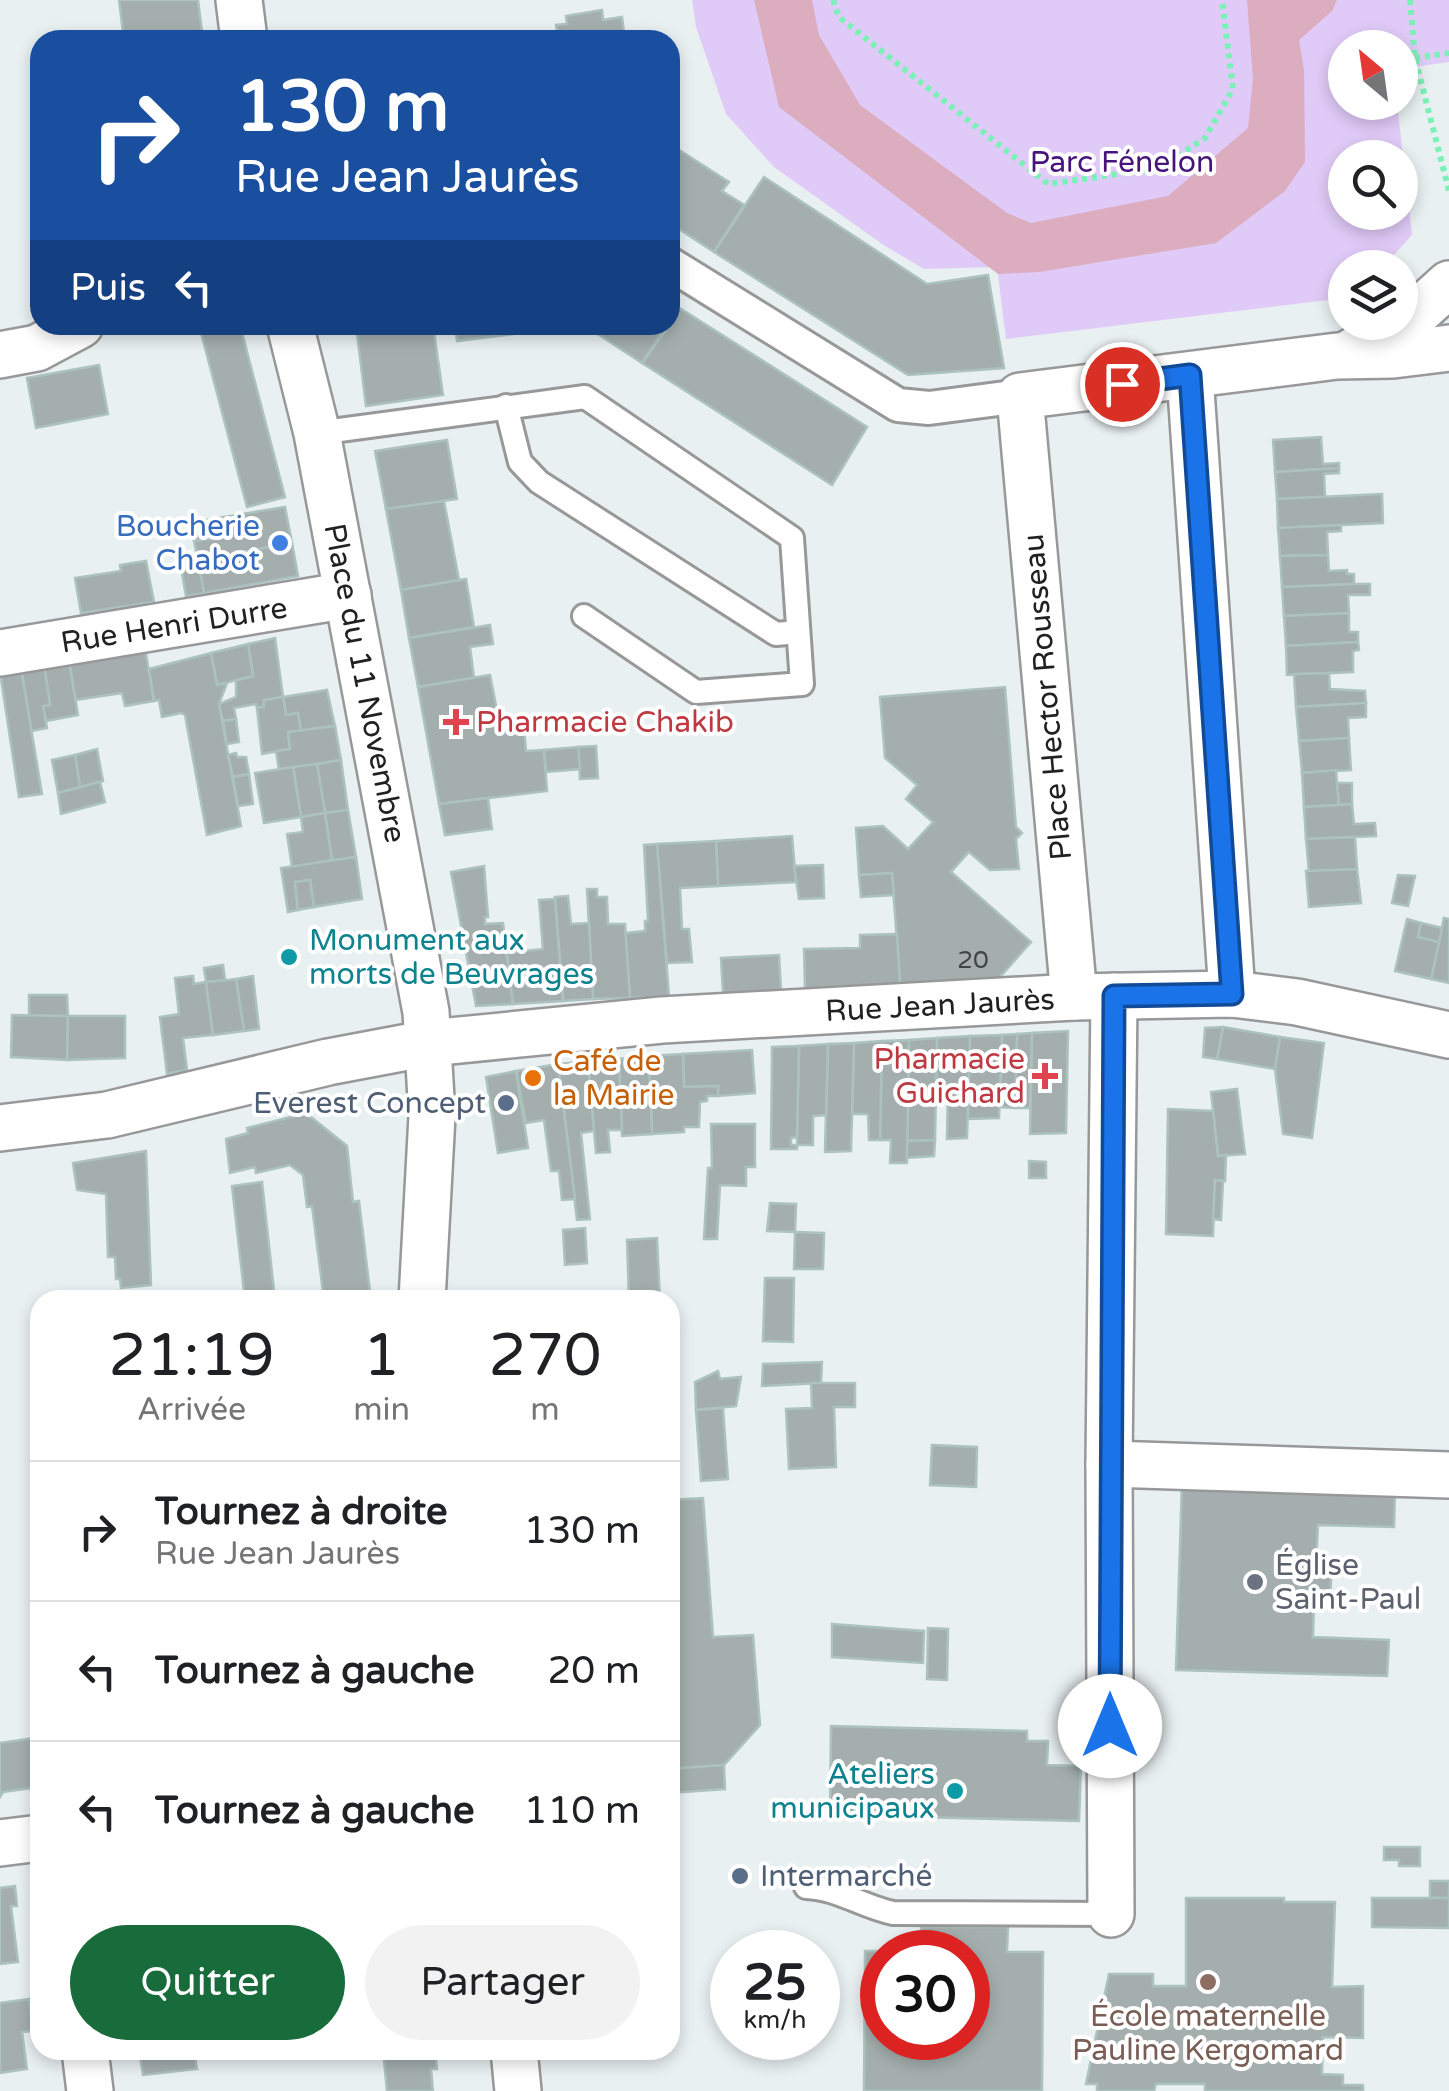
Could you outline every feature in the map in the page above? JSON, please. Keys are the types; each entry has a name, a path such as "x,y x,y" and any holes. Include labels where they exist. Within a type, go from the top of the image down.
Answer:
{"street":[{"path":"238,0 242,30"},
{"path":"680,270 898,405 929,408 1337,356 1449,348"},
{"path":"1337,356 1387,337 1449,284"},
{"path":"0,355 37,348 61,335"},
{"name":"Place du 11 Novembre","path":"292,335 317,433 422,988 432,1116 423,1290"},
{"path":"1190,375 1232,994"},
{"name":"Place Hector Rousseau","path":"1020,396 1094,997 1109,1464 1111,1914"},
{"name":"Rue Henri Durre","path":"0,653 348,595"},
{"name":"Rue Jean Jaurès","path":"0,1128 82,1120 328,1062 429,1044 680,1019 1094,997 1232,994 1298,1002 1449,1035"},
{"path":"1109,1464 1449,1475"},
{"path":"0,1843 30,1839"},
{"path":"86,2060 90,2091"},
{"path":"515,2060 518,2091"}],"lane":[{"path":"317,433 584,397 792,538 802,684 696,692 584,616"},
{"path":"506,406 516,452 539,482 776,634 798,632"},
{"path":"806,1888 836,1891 893,1914 1111,1914"}],"path":[{"path":"834,0 839,17 1048,184 1160,168 1204,138 1234,90 1222,0"},
{"path":"1410,0 1413,30"},
{"path":"1418,57 1449,52"},
{"path":"1418,70 1449,191"}],"green space":[{"name":"Parc Fénelon","path":"692,0 1449,0 1449,62 1418,66 1418,30 1328,30 1328,120 1399,120 1401,140 1328,140 1328,230 1411,230 1412,235 1398,250 1328,250 1328,300 1006,339 997,267 924,269 774,167 726,114 696,27"}],"shaded area":[{"path":"754,0 812,0 819,35 860,105 1007,213 1031,223 1168,196 1248,128 1253,79 1247,0 1337,0 1332,11 1299,40 1304,70 1305,162 1285,191 1216,243 1039,272 998,274 779,107"}],"building":[{"path":"119,0 198,0 202,30 123,30"},
{"path":"602,10 603,20 622,17 624,30 557,30 556,25 567,24 566,16"},
{"path":"680,150 729,182 722,191 744,205 714,252 680,230"},
{"path":"764,177 927,284 988,275 1004,368 908,375 714,252"},
{"path":"680,308 867,427 832,485 642,363 663,335 680,335"},
{"path":"202,335 243,335 285,497 247,507"},
{"path":"357,335 434,335 443,395 366,406"},
{"path":"456,335 505,335 457,341"},
{"path":"599,335 660,335 642,363"},
{"path":"99,365 108,414 36,428 27,378"},
{"path":"1321,437 1323,464 1339,463 1339,468 1275,472 1273,440"},
{"path":"447,440 457,499 386,509 375,451"},
{"path":"1339,468 1339,473 1324,474 1325,497 1277,499 1275,472"},
{"path":"1382,494 1383,523 1278,528 1277,499"},
{"path":"444,501 459,580 401,590 386,509"},
{"path":"285,507 292,543 198,560 194,541 214,538 211,519"},
{"path":"211,519 214,538 194,541 191,523"},
{"path":"1341,525 1341,531 1327,532 1328,555 1280,556 1278,528"},
{"path":"292,543 298,576 204,593 198,560"},
{"path":"1328,555 1329,571 1347,570 1347,574 1354,574 1354,584 1282,587 1280,556"},
{"path":"198,560 204,593 186,596 181,568 185,562"},
{"path":"146,561 154,602 81,613 75,578 121,571 120,565"},
{"path":"466,579 474,627 409,638 401,590"},
{"path":"1370,584 1370,595 1348,595 1349,613 1284,616 1282,587"},
{"path":"1349,613 1349,632 1358,632 1358,642 1286,646 1284,616"},
{"path":"490,625 493,644 470,647 474,678 418,687 409,638"},
{"path":"275,638 283,697 264,700 264,707 257,708 256,704 234,708 236,719 223,721 219,704 236,697 236,680 253,676 248,644"},
{"path":"1358,642 1359,650 1353,651 1353,672 1287,675 1286,646"},
{"path":"248,644 253,676 217,685 211,653"},
{"path":"145,648 154,701 125,706 122,693 75,700 69,661"},
{"path":"211,653 217,685 227,683 219,704 241,826 207,835 185,715 162,717 159,700 154,701 149,669"},
{"path":"69,661 78,715 46,721 43,706 50,705 44,665"},
{"path":"44,665 50,705 43,706 47,728 31,731 21,668"},
{"path":"21,668 42,794 19,797 0,672"},
{"path":"1329,673 1330,689 1365,691 1366,703 1296,707 1294,674"},
{"path":"490,675 501,731 524,729 526,751 544,750 547,791 439,804 418,687"},
{"path":"1005,687 1016,827 1022,833 1016,839 1019,869 990,870 969,852 951,872 1031,942 992,986 900,984 892,873 859,875 856,828 883,826 908,849 933,822 906,799 917,785 885,758 880,697"},
{"path":"327,690 335,726 301,731 298,713 286,715 283,697"},
{"path":"283,697 286,715 298,713 301,731 288,732 290,749 262,754 257,708 264,707 264,700"},
{"path":"1366,703 1366,717 1348,718 1349,738 1299,741 1296,707"},
{"path":"236,719 239,742 227,744 223,721"},
{"path":"335,726 341,760 279,770 276,751 290,749 288,732"},
{"path":"1349,738 1351,770 1302,773 1299,741"},
{"path":"596,746 598,778 580,779 578,747"},
{"path":"578,747 580,769 546,772 544,750"},
{"path":"97,749 103,781 80,787 75,755"},
{"path":"236,753 237,757 246,757 249,774 233,777 228,755"},
{"path":"75,755 80,787 58,793 52,760"},
{"path":"341,760 348,810 325,813 317,764"},
{"path":"317,764 325,813 301,817 293,767"},
{"path":"293,767 301,817 264,823 255,773"},
{"path":"1336,770 1339,805 1304,807 1302,773"},
{"path":"249,774 253,804 238,806 233,777"},
{"path":"100,782 105,802 61,814 58,793"},
{"path":"1337,783 1352,783 1352,804 1339,805"},
{"path":"488,798 492,829 445,835 439,804"},
{"path":"1352,804 1354,824 1375,823 1376,836 1306,839 1304,807"},
{"path":"348,810 356,857 332,860 325,813"},
{"path":"325,813 332,860 292,867 287,834 303,832 301,817"},
{"path":"792,836 796,882 718,886 716,841"},
{"path":"1355,837 1357,869 1309,872 1306,839"},
{"path":"716,841 718,886 680,888 682,929 689,929 692,962 667,963 657,844"},
{"path":"657,844 669,996 630,998 625,933 645,931 648,921 644,845"},
{"path":"356,857 362,899 314,907 310,880 295,882 298,910 288,912 281,868"},
{"path":"823,865 824,898 799,899 794,866"},
{"path":"484,866 488,917 485,924 503,923 513,1004 476,1006 451,872"},
{"path":"1357,869 1361,903 1309,907 1306,871"},
{"path":"892,873 894,895 861,897 859,875"},
{"path":"1398,875 1415,876 1408,906 1392,903"},
{"path":"310,880 314,907 298,910 295,882"},
{"path":"587,889 597,889 597,897 607,897 608,924 625,924 630,998 593,999"},
{"path":"568,896 571,924 589,923 593,999 563,1001 555,897"},
{"path":"555,899 563,1001 513,1004 507,953 543,949 539,900"},
{"path":"1444,918 1449,919 1449,983 1431,979"},
{"path":"1407,919 1421,923 1418,937 1439,942 1431,979 1395,971"},
{"path":"1421,923 1442,928 1439,942 1418,937"},
{"path":"897,934 900,984 805,989 804,949 860,948 860,935"},
{"path":"779,955 781,990 723,993 721,958"},
{"path":"223,965 225,980 206,982 204,968"},
{"path":"193,976 194,984 206,982 213,1035 183,1038 187,1070 167,1074 160,1017 179,1014 175,978"},
{"path":"253,976 259,1029 244,1031 236,979"},
{"path":"236,979 244,1031 213,1035 206,982"},
{"path":"29,995 67,995 68,1016 29,1016"},
{"path":"12,1015 68,1016 67,1060 11,1057"},
{"path":"68,1016 125,1016 125,1058 67,1060"},
{"path":"1223,1027 1280,1037 1275,1069 1217,1059"},
{"path":"1223,1027 1217,1059 1203,1057 1205,1028"},
{"path":"1068,1031 1066,1133 1030,1134 1032,1033"},
{"path":"1032,1033 1030,1108 1015,1108 1017,1034"},
{"path":"1017,1034 1015,1108 1000,1107 1002,1035"},
{"path":"1002,1035 999,1118 968,1119 970,1036"},
{"path":"970,1036 967,1138 947,1139 948,1085 936,1084 937,1038"},
{"path":"1280,1037 1324,1043 1312,1138 1283,1134 1275,1069"},
{"path":"937,1038 935,1140 907,1141 909,1040"},
{"path":"909,1040 907,1163 890,1163 891,1140 880,1140 882,1041"},
{"path":"882,1041 880,1140 869,1140 868,1114 852,1114 854,1043"},
{"path":"854,1043 851,1151 825,1152 828,1044"},
{"path":"828,1044 826,1115 813,1116 813,1145 797,1145 799,1046"},
{"path":"799,1046 797,1137 791,1138 791,1145 797,1145 797,1149 771,1149 772,1047"},
{"path":"752,1050 755,1093 718,1096 718,1086 684,1087 683,1054"},
{"path":"683,1054 684,1087 718,1086 718,1096 707,1096 707,1101 700,1102 699,1127 652,1134 649,1056"},
{"path":"649,1056 652,1134 622,1136 619,1059"},
{"path":"619,1059 622,1130 608,1130 610,1152 596,1153 588,1061"},
{"path":"588,1061 594,1131 581,1133 590,1219 577,1220 558,1064"},
{"path":"558,1064 575,1199 562,1200 559,1171 551,1171 544,1120 526,1123 516,1071"},
{"path":"516,1071 528,1148 498,1153 486,1077"},
{"path":"1237,1089 1245,1154 1218,1156 1211,1092"},
{"path":"1168,1109 1213,1111 1218,1156 1226,1155 1225,1181 1215,1180 1213,1236 1166,1234"},
{"path":"306,1113 347,1146 353,1202 359,1201 370,1290 323,1290 312,1206 307,1207 303,1175 290,1165 256,1173 255,1167 230,1173 226,1139 248,1133 247,1128"},
{"path":"711,1124 755,1124 755,1167 746,1167 746,1186 720,1185 717,1239 704,1239 708,1168 712,1168"},
{"path":"935,1140 934,1156 907,1158 907,1141"},
{"path":"146,1151 151,1285 121,1288 120,1279 116,1279 115,1257 108,1257 106,1194 77,1190 73,1163"},
{"path":"1029,1161 1046,1162 1046,1178 1029,1178"},
{"path":"1215,1180 1223,1181 1221,1220 1213,1219"},
{"path":"262,1182 274,1290 244,1290 232,1186"},
{"path":"770,1203 796,1204 795,1232 767,1231"},
{"path":"585,1228 587,1263 565,1265 563,1230"},
{"path":"795,1232 824,1233 823,1269 794,1269"},
{"path":"657,1238 660,1290 629,1290 627,1240"},
{"path":"765,1278 794,1278 793,1342 763,1341"},
{"path":"822,1362 821,1383 762,1386 763,1364"},
{"path":"718,1371 720,1379 741,1377 736,1406 696,1410 695,1382"},
{"path":"811,1383 855,1383 855,1407 834,1407 836,1467 789,1469 786,1409 812,1408"},
{"path":"723,1408 728,1479 701,1481 696,1410"},
{"path":"932,1445 977,1447 976,1487 930,1485"},
{"name":"Église Saint-Paul","path":"1182,1483 1395,1492 1394,1527 1318,1525 1316,1565 1332,1566 1330,1598 1314,1597 1313,1637 1389,1640 1387,1676 1176,1670"},
{"path":"703,1498 713,1637 753,1635 760,1725 724,1765 680,1768 680,1499"},
{"path":"832,1624 924,1631 923,1663 832,1657"},
{"path":"928,1628 948,1629 947,1680 927,1679"},
{"name":"Ateliers municipaux","path":"831,1726 1027,1731 1027,1741 1048,1741 1047,1765 1081,1766 1079,1821 830,1815"},
{"path":"30,1739 30,1788 3,1792 0,1797 0,1743"},
{"path":"724,1765 725,1789 680,1792 680,1768"},
{"path":"1384,1847 1420,1847 1420,1866 1399,1866 1399,1860 1384,1860"},
{"path":"1430,1881 1449,1881 1449,1898 1430,1898"},
{"path":"15,1886 17,1906 11,1906 18,1962 0,1964 0,1888"},
{"name":"École maternelle Pauline Kergomard","path":"1186,1898 1335,1902 1332,1987 1363,1986 1363,2038 1323,2037 1322,2074 1343,2075 1343,2085 1363,2085 1363,2091 1205,2091 1205,2084 1156,2084 1154,2091 1097,2091 1097,2084 1086,2084 1109,1974 1153,1974 1153,1986 1186,1986"},
{"path":"1372,1898 1449,1898 1449,1928 1372,1927"},
{"path":"921,1927 1008,1927 1007,1952 1043,1952 1042,2091 864,2091 864,2060 990,2060 990,1930"},
{"path":"29,1999 30,2031 22,2032 27,2069 0,2073 0,2003"},
{"path":"141,2060 196,2060 197,2069 143,2075"},
{"path":"384,2060 436,2060 437,2069 431,2069 433,2091 387,2091"}],"place":[{"name":"Boucherie Chabot","path":"280,543"},
{"name":"Pharmacie Chakib","path":"456,722"},
{"name":"Monument aux morts de Beuvrages","path":"289,957"},
{"name":"Pharmacie Guichard","path":"1045,1076"},
{"name":"Café de la Mairie","path":"533,1078"},
{"name":"Everest Concept","path":"506,1103"},
{"name":"Église Saint-Paul","path":"1255,1582"},
{"name":"Ateliers municipaux","path":"955,1791"},
{"name":"Intermarché","path":"740,1876"},
{"name":"École maternelle Pauline Kergomard","path":"1208,1982"}],"route":[{"path":"1110,1726 1114,996 1232,994 1190,375 1122,384"}]}
